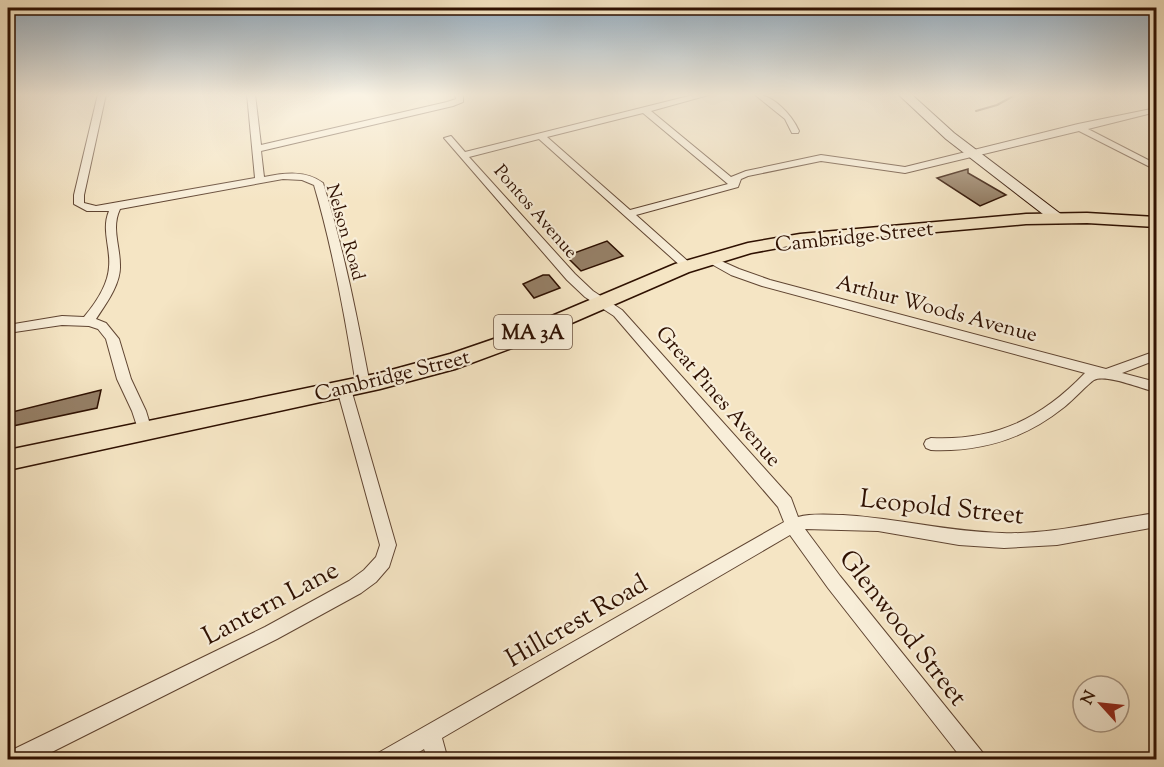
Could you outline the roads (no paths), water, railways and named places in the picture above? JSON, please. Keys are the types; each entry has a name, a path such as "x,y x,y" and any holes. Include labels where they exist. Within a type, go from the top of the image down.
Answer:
{"main road":[{"name":"Cambridge Street","path":"8,460 353,387 473,356 687,266 748,248 800,240 1057,218 1156,222"}],"street":[{"name":"Nelson Road","path":"94,130 79,202 81,206 116,207 260,180 301,176 313,179 320,186 347,296 353,387"},
{"path":"255,130 260,180"},
{"path":"257,149 332,130"},
{"path":"465,155 561,130"},
{"path":"669,130 735,185"},
{"path":"943,130 1057,218"},
{"path":"735,185 736,177 821,158 904,170 956,157 977,157 1069,130"},
{"path":"1084,130 1156,166"},
{"path":"540,135 687,266"},
{"name":"Pontos Avenue","path":"448,138 571,277 589,294 602,302"},
{"path":"628,214 735,185"},
{"path":"87,322 95,312 113,276 115,267 110,225 116,207"},
{"name":"Arthur Woods Avenue","path":"710,259 735,272 766,283 1156,387"},
{"name":"Great Pines Avenue","path":"602,302 618,313 785,503 793,526"},
{"path":"8,329 46,323 87,322 101,325 110,335 129,390 142,414 145,431"},
{"path":"931,444 963,445 1003,436 1048,410 1081,387 1090,376 1106,374 1156,355"},
{"name":"Lantern Lane","path":"13,759 271,633 355,587 378,568 386,555 388,545 353,387"},
{"name":"Leopold Street","path":"793,526 809,521 837,521 968,539 1024,541 1057,538 1156,520"},
{"name":"Hillcrest Road","path":"385,759 793,526"},
{"name":"Glenwood Street","path":"793,526 834,582 976,759"},
{"path":"429,734 438,759"}]}
